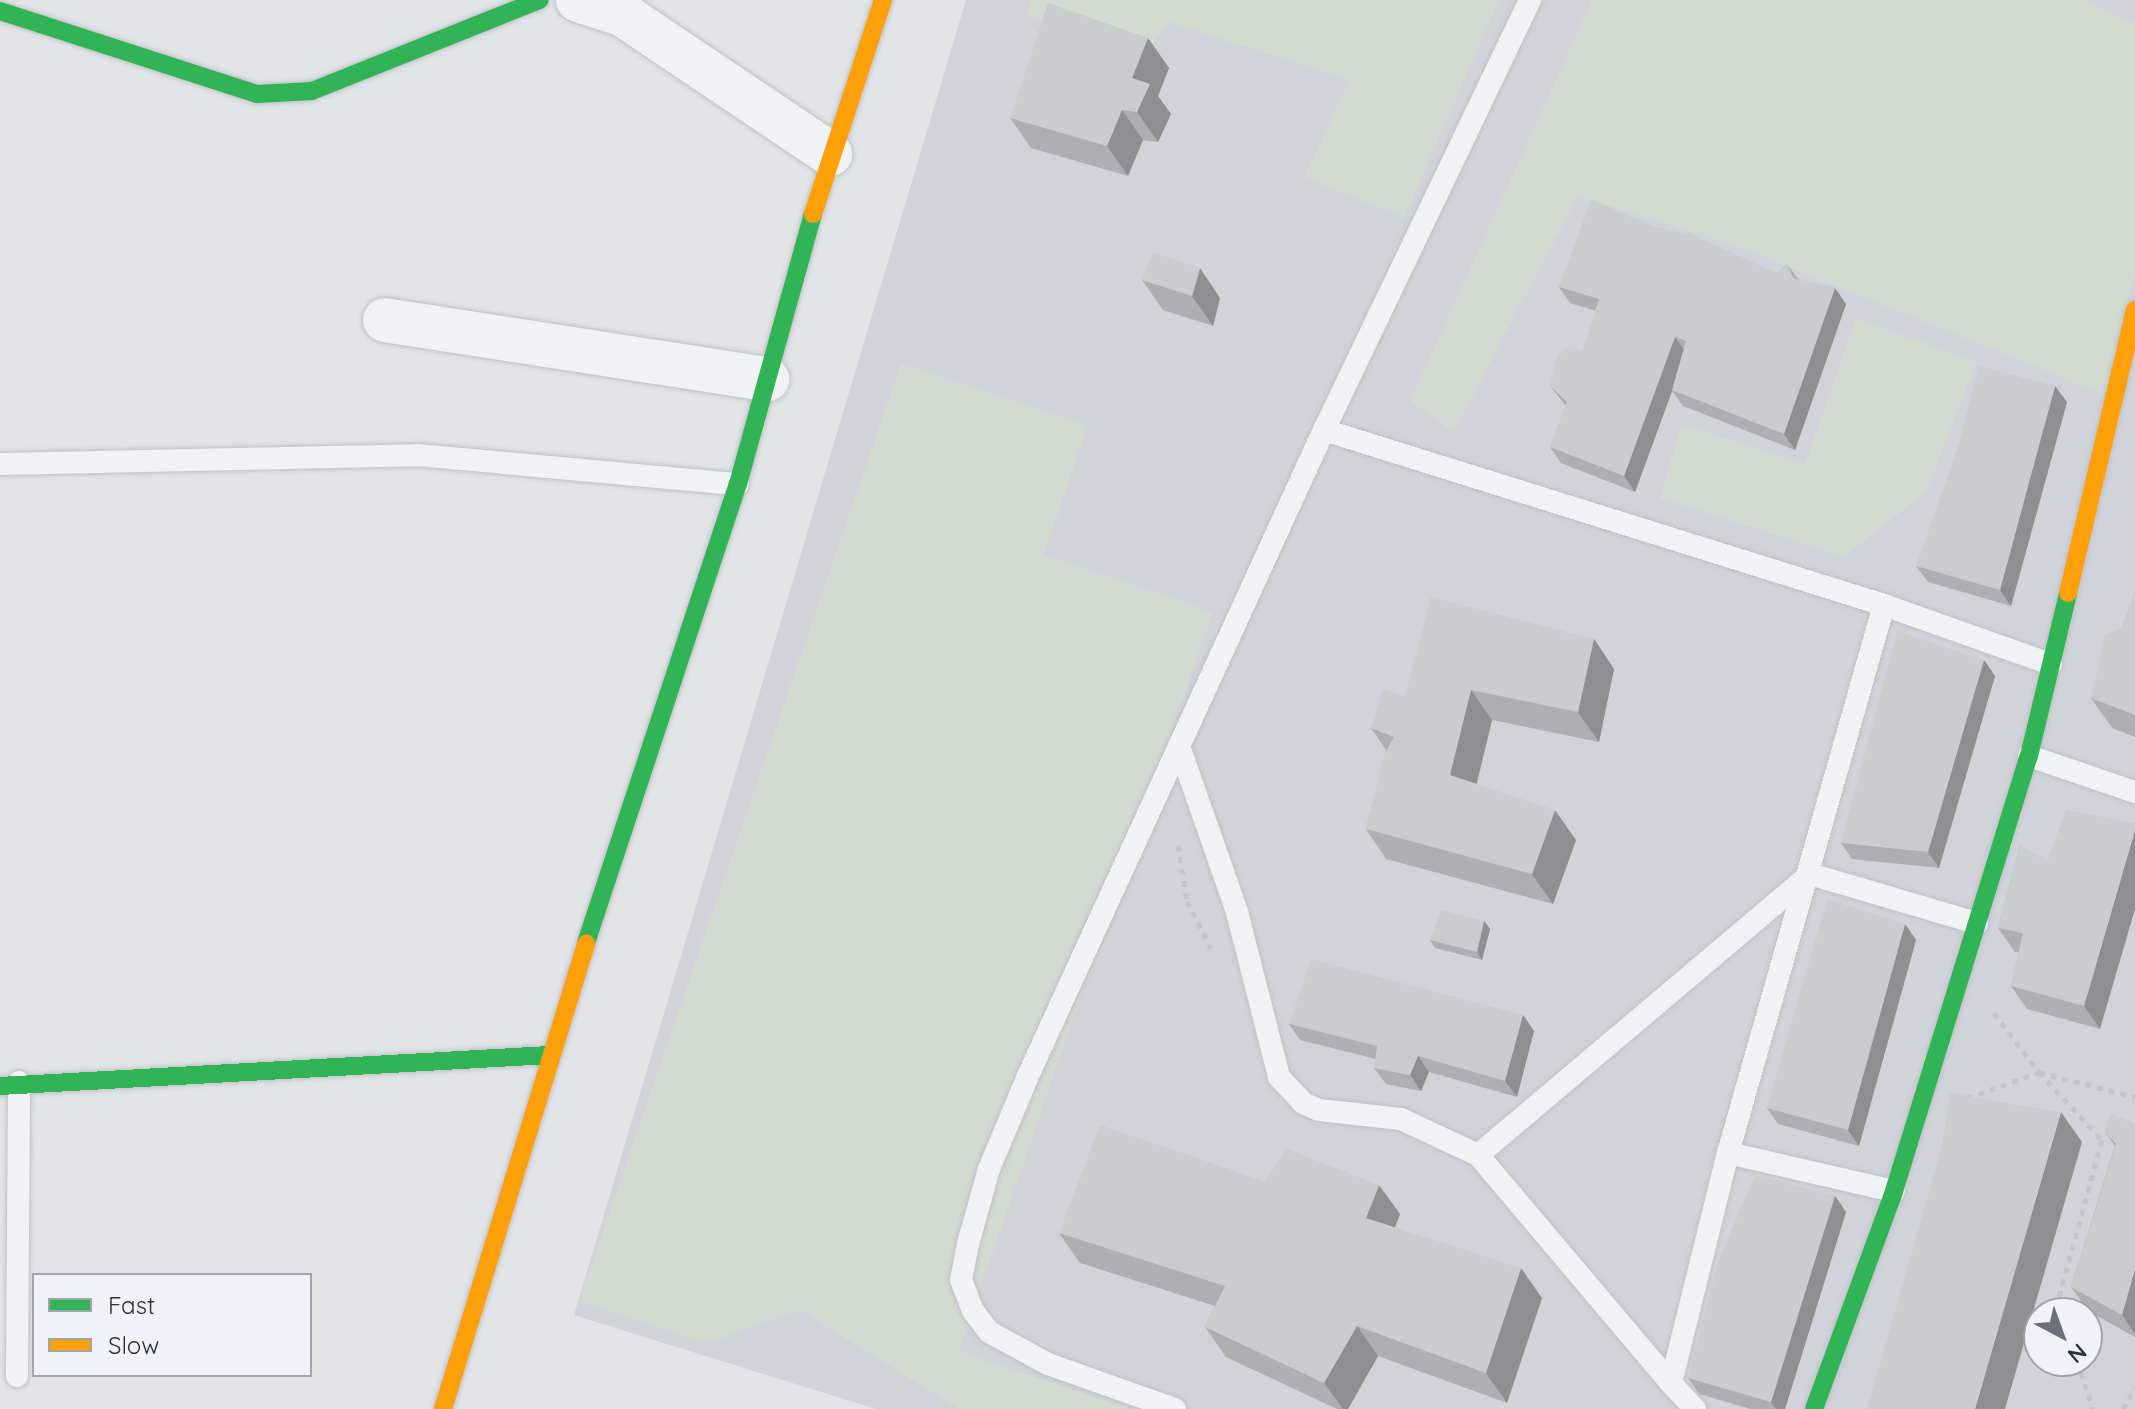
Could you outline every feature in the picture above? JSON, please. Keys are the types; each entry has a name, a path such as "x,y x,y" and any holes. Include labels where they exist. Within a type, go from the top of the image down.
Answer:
{"street":[{"path":"0,11 257,94 312,91 540,0"},
{"path":"578,0 622,14 830,154"},
{"path":"443,1409 549,1055 738,484 830,154 883,0"},
{"path":"1814,1409 1894,1191 2029,756 2135,310"},
{"path":"385,320 767,379"},
{"path":"9,1084 549,1055"}],"lane":[{"path":"1175,1409 1048,1364 989,1332 973,1311 961,1280 989,1169 1324,430 1530,0"},
{"path":"1324,430 1884,605 2051,664"},
{"path":"0,464 417,455 738,484"},
{"path":"1671,1383 1728,1153 1810,874 1884,605"},
{"path":"1179,746 1237,912 1279,1077 1303,1103 1319,1110 1401,1119 1478,1155 1695,1409"},
{"path":"2029,756 2135,792"},
{"path":"1810,874 1977,923"},
{"path":"1478,1155 1810,874"},
{"path":"9,1084 17,1376"},
{"path":"1728,1153 1894,1191"}],"path":[{"path":"1962,971 2039,1072 2102,1140 2059,1297"},
{"path":"1917,1116 2039,1072 2135,1097"},
{"path":"2082,1377 2093,1409"},
{"path":"2123,1409 2135,1387"}],"shaded area":[{"path":"966,0 2135,0 2135,1409 876,1409 574,1315"},
{"path":"1030,0 1499,0 1404,218 1304,177 1349,80 1169,22 1149,49 1027,16"},
{"path":"1592,0 2083,0 2135,24 2135,269 2107,396 1745,249 1578,196 1454,432 1410,401"},
{"path":"1856,318 1977,362 1926,492 1844,557 1660,498 1681,424 1805,464"},
{"path":"901,363 1088,426 1044,554 1213,612 959,1351 1129,1409 959,1409 800,1310 705,1344 579,1301"}],"building":[{"path":"1048,3 1148,38 1132,78 1150,84 1137,112 1122,110 1107,146 1010,118"},
{"path":"1591,200 1659,228 1690,234 1777,273 1787,264 1793,278 1835,288 1784,434 1672,390 1686,341 1675,337 1624,476 1550,447 1567,402 1550,386 1557,357 1566,347 1583,351 1599,299 1559,287"},
{"path":"1153,252 1200,268 1192,296 1142,280"},
{"path":"1979,366 2055,386 2000,590 1916,566 1959,444"},
{"path":"2135,591 2135,715 2091,698 2105,636 2123,626"},
{"path":"1431,597 1594,639 1578,712 1471,690 1450,775 1555,810 1532,874 1366,829 1384,755 1394,737 1371,728 1383,689 1405,696"},
{"path":"1897,631 1984,660 1928,852 1841,843"},
{"path":"2066,810 2135,823 2084,1006 2011,986 2023,933 1998,928 2020,844 2047,861"},
{"path":"1827,899 1905,924 1848,1130 1767,1108"},
{"path":"1441,910 1484,921 1477,952 1430,940"},
{"path":"1311,959 1523,1015 1505,1081 1418,1056 1410,1075 1374,1068 1377,1046 1289,1024"},
{"path":"1950,1093 2061,1112 1975,1409 1867,1409 1942,1146"},
{"path":"2110,1114 2135,1123 2135,1269 2122,1315 2103,1305 2103,1297 2089,1297 2071,1287 2116,1144 2105,1132"},
{"path":"1100,1125 1264,1181 1287,1149 1379,1185 1366,1218 1521,1268 1486,1373 1357,1326 1324,1383 1205,1327 1225,1286 1059,1233"},
{"path":"1755,1175 1835,1196 1771,1402 1688,1378 1719,1259"}],"traffic: fast":[{"path":"0,11 257,94 312,91 540,0"},
{"path":"586,943 738,484 813,214"},
{"path":"1814,1409 1894,1191 2029,756 2068,593"},
{"path":"0,1086 549,1055"}],"traffic: slow":[{"path":"813,214 883,0"},
{"path":"2068,593 2135,310"},
{"path":"443,1409 586,943"}]}
